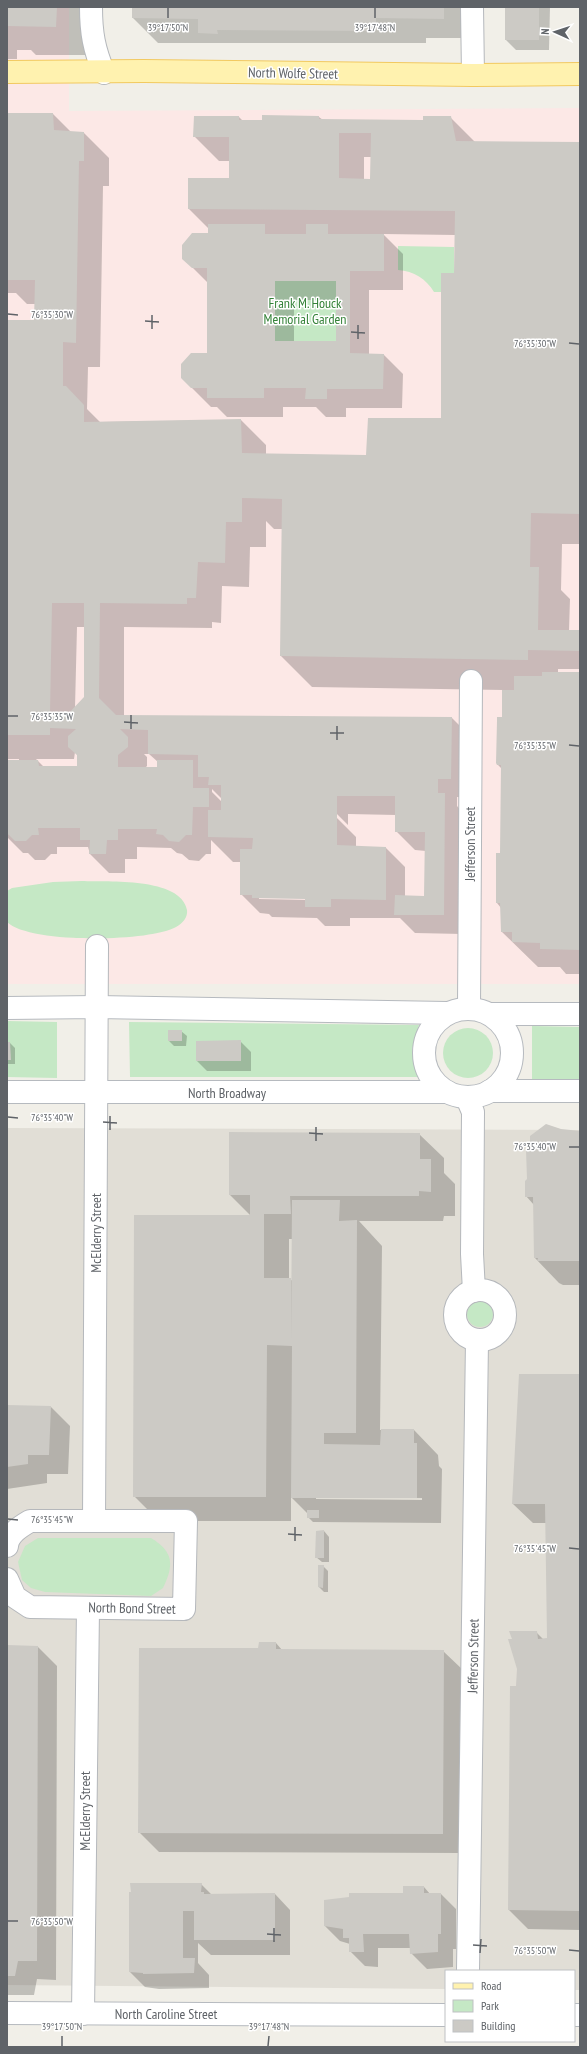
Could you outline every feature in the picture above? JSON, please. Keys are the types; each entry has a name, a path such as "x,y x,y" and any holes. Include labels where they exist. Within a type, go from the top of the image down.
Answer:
{"main road":[{"name":"North Wolfe Street","path":"7,72 104,73 144,71 473,75 580,74"}],"street":[{"path":"91,7 91,30 94,48 104,73"},
{"path":"472,7 473,75"},
{"name":"Jefferson Street","path":"469,1008 472,681"},
{"name":"McElderry Street","path":"94,1521 97,946"},
{"path":"7,1008 97,1007 447,1013 469,1008 490,1014 580,1014"},
{"path":"447,1013 435,1022 427,1035 423,1050 425,1064 431,1078 440,1088 457,1095 481,1096 490,1091 504,1079 510,1066 513,1052 510,1037 502,1024 490,1014"},
{"path":"490,1091 580,1091"},
{"name":"North Broadway","path":"7,1092 457,1095"},
{"path":"457,1095 473,1112 472,1254 474,1291"},
{"path":"474,1291 492,1293 503,1305 505,1314 504,1323 494,1336 477,1341 463,1334 455,1321 457,1305 467,1294 474,1291"},
{"name":"Jefferson Street","path":"468,1970 477,1341"},
{"name":"North Bond Street","path":"7,1546 8,1540 19,1527 30,1521 186,1521 184,1609 30,1607 15,1598 7,1579"},
{"name":"McElderry Street","path":"83,2014 88,1608"},
{"name":"North Caroline Street","path":"7,2013 445,2015"}],"shaded area":[{"path":"7,7 69,7 69,111 580,108 580,984 7,984"},
{"path":"7,1128 580,1130 580,1990 575,1990 575,1970 445,1970 445,1989 7,1985"}],"green space":[{"path":"398,246 454,247 454,273 441,273 441,292 434,292 419,276 398,270"},
{"name":"Frank M. Houck Memorial Garden","path":"275,281 336,281 336,341 275,341"},
{"path":"53,882 125,882 158,887 172,892 182,899 187,910 187,915 183,922 179,925 162,932 142,936 117,938 63,937 39,934 20,929 7,922 7,891 12,888"},
{"path":"7,1021 57,1022 57,1078 7,1077"},
{"path":"129,1022 419,1025 412,1049 418,1077 130,1077"},
{"path":"532,1026 580,1027 580,1086 532,1087"},
{"path":"473,1028 478,1029 486,1035 492,1043 492,1063 486,1071 478,1077 463,1078 458,1077 450,1071 444,1063 443,1048 444,1043 450,1035 458,1029"},
{"path":"480,1301 489,1305 493,1314 489,1323 480,1327 471,1323 467,1314 471,1305"},
{"path":"38,1538 151,1538 159,1543 168,1554 170,1566 167,1580 163,1588 151,1596 45,1592 31,1588 22,1580 18,1562 25,1546"}],"building":[{"path":"7,7 57,7 56,27 7,26"},
{"path":"132,7 444,7 444,19 376,18 376,31 217,30 218,34 198,33 198,19 132,18"},
{"path":"505,7 539,7 539,40 505,40"},
{"path":"7,113 53,113 54,130 84,132 84,161 79,161 76,343 63,342 63,386 66,386 84,405 84,422 241,419 242,453 366,455 368,418 441,418 441,273 454,273 455,211 188,209 188,178 229,178 229,137 193,137 194,116 239,116 239,120 262,120 262,115 319,116 319,119 423,120 423,116 451,116 456,141 580,142 580,514 531,513 530,567 539,567 538,630 580,630 580,651 528,650 528,660 280,656 282,499 242,498 242,522 226,522 225,563 198,562 196,598 187,598 187,604 100,603 99,698 116,715 452,717 451,779 438,779 438,793 445,793 444,915 394,915 395,895 424,896 425,832 395,832 395,796 337,796 337,845 386,847 386,900 331,899 331,907 305,907 305,899 252,898 252,895 240,895 240,849 252,849 253,838 208,837 208,810 221,810 221,785 208,785 209,777 198,777 198,755 148,754 148,730 120,729 128,737 128,747 118,755 118,767 157,767 157,760 193,760 193,788 209,788 209,807 193,807 192,835 186,835 179,842 169,841 163,835 156,834 157,829 118,829 118,840 107,840 106,854 89,854 90,840 80,840 80,828 38,828 39,835 32,835 26,841 15,841 7,834 7,760 38,760 39,766 77,766 77,755 68,747 68,736 76,729 50,728 50,735 7,735 7,320 34,320 35,280 7,280","holes":["339,133 371,133 370,179 339,178","52,603 84,603 84,697 68,714 50,714"]},
{"path":"208,224 265,224 265,234 306,234 306,224 328,224 328,234 384,234 384,271 350,271 350,353 384,354 383,389 327,389 327,399 305,399 306,388 264,388 264,398 207,398 207,388 191,388 181,378 181,364 191,353 207,353 207,268 192,268 182,259 182,245 192,233 208,233","holes":["275,281 336,281 336,341 275,341"]},
{"path":"542,672 580,672 580,950 540,949 540,943 512,942 512,932 501,932 500,903 496,903 496,853 500,853 501,765 497,765 496,763 497,717 502,717 502,690 514,690 514,676 542,676"},
{"path":"168,1030 182,1030 182,1041 168,1041"},
{"path":"241,1040 241,1061 196,1061 196,1041"},
{"path":"7,1042 10,1042 11,1060 7,1060"},
{"path":"546,1124 561,1129 580,1131 580,1261 537,1261 538,1258 534,1258 533,1197 525,1197 525,1181 527,1179 526,1150 528,1149 528,1143 530,1143 530,1136"},
{"path":"229,1132 420,1133 420,1159 431,1159 431,1192 419,1191 419,1196 290,1196 291,1214 264,1214 264,1278 291,1278 291,1340 292,1200 340,1200 339,1221 357,1220 356,1433 324,1433 324,1444 380,1445 381,1429 414,1429 414,1443 417,1443 417,1498 291,1498 292,1346 267,1345 266,1497 133,1497 134,1215 250,1215 250,1195 229,1195"},
{"path":"519,1374 580,1374 580,1911 508,1910 510,1686 516,1686 517,1669 508,1639 512,1639 509,1631 537,1631 538,1639 547,1638 545,1504 512,1504"},
{"path":"7,1405 51,1406 49,1455 28,1455 28,1464 7,1467"},
{"path":"307,1510 319,1510 319,1518 307,1518"},
{"path":"324,1530 324,1558 315,1558 316,1531"},
{"path":"318,1565 324,1565 323,1588 318,1587"},
{"path":"259,1642 276,1642 276,1649 444,1650 443,1834 138,1833 139,1648 258,1648"},
{"path":"7,1645 38,1646 37,1961 18,1961 15,1976 7,1976"},
{"path":"130,1883 202,1883 201,1892 204,1892 204,1894 275,1893 275,1940 194,1940 194,1911 183,1911 183,1958 195,1958 194,1973 143,1974 129,1972"},
{"path":"403,1886 424,1886 424,1893 441,1893 441,1934 438,1934 438,1952 410,1954 409,1934 363,1934 364,1952 349,1952 349,1938 343,1938 343,1929 324,1926 324,1900 349,1897 349,1893 403,1893"}]}
